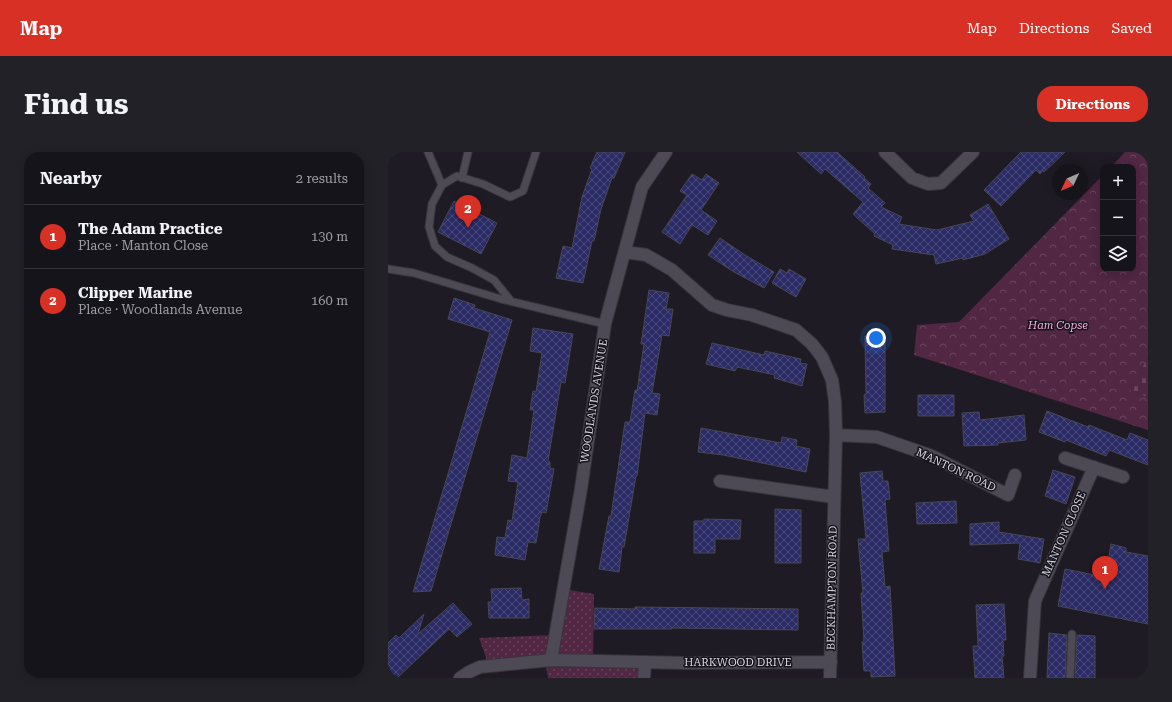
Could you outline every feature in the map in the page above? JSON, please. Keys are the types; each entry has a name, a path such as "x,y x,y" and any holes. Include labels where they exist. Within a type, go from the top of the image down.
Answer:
{"street":[{"name":"WOODLANDS AVENUE","path":"551,660 581,489 606,324 642,187 666,152"},
{"path":"885,152 912,178 928,184 941,183 972,152"},
{"name":"BECKHAMPTON ROAD","path":"625,252 646,255 672,270 712,305 727,310 752,315 796,330 812,344 822,357 832,380 835,402 836,435 830,678"},
{"name":"MANTON ROAD","path":"836,435 877,437 932,456 1008,495 1016,475"},
{"path":"1065,458 1123,477"},
{"name":"MANTON CLOSE","path":"1030,678 1035,601 1094,468"},
{"path":"720,481 834,497"},
{"name":"HARKWOOD DRIVE","path":"460,678 480,667 551,660 645,662 831,662"},
{"path":"644,678 645,662"}],"lane":[{"path":"428,152 442,185"},
{"path":"462,178 468,152"},
{"path":"511,301 494,280 447,257 435,246 429,227 432,204 442,185 457,176 483,184 510,197 523,191 536,152"},
{"path":"388,269 414,273 511,301 606,324"},
{"path":"1070,678 1072,634"}],"green space":[{"name":"Ham Copse","path":"1125,152 1148,152 1148,357 1131,391 1148,397 1148,430 914,355 917,325 959,322 1079,200 1088,200 1088,190 1100,178 1100,272 1136,272 1136,164 1114,164"},
{"path":"1148,357 1148,397 1130,391"},
{"path":"563,589 594,594 593,661 645,662 644,678 548,678 545,661 489,666 479,638 555,635"}],"building":[{"path":"597,152 625,152 614,178 612,178 601,209 583,283 556,278 563,246 572,248 582,197 592,169 590,168"},
{"path":"797,152 837,152 871,184 868,188 885,203 881,207 902,217 899,224 937,230 974,221 970,215 988,204 1009,239 985,254 963,260 963,258 936,264 934,255 892,249 893,245 874,236 875,234 853,214 863,202 825,169 821,174"},
{"path":"1021,152 1065,152 1044,172 1043,170 1040,174 1036,170 1001,206 984,190"},
{"path":"692,174 702,180 706,174 719,183 701,210 717,221 708,235 692,225 680,244 662,232 687,195 680,191"},
{"path":"454,201 497,223 481,254 438,232"},
{"path":"720,238 774,272 764,288 734,272 708,255"},
{"path":"780,269 787,273 789,269 806,279 796,297 772,283"},
{"path":"649,290 669,293 666,309 673,309 669,336 662,335 652,393 660,394 657,415 645,413 637,476 624,547 622,547 619,572 599,569 609,516 611,516 625,422 630,422 635,390 637,391 644,344 641,344"},
{"path":"454,298 475,305 474,308 512,320 431,591 413,592 490,332 448,319"},
{"path":"533,328 573,334 565,383 561,382 548,461 550,462 550,468 554,469 546,513 542,512 540,517 536,543 528,542 525,560 495,555 497,537 505,538 508,520 512,521 518,482 508,481 512,455 527,458 534,410 530,410 533,391 536,392 542,353 530,351"},
{"path":"865,336 885,336 885,412 865,413"},
{"path":"712,343 764,355 765,351 801,359 800,363 807,364 802,386 774,378 775,375 737,367 735,371 706,364"},
{"path":"918,395 954,395 954,416 918,416"},
{"path":"1047,411 1127,440 1130,433 1148,440 1148,465 1109,450 1106,456 1066,440 1065,442 1039,432"},
{"path":"979,412 980,420 1024,415 1026,440 998,443 998,445 964,446 962,413"},
{"path":"701,428 781,443 782,437 797,440 796,446 810,449 806,472 723,455 698,452"},
{"path":"1053,470 1075,477 1066,504 1045,496"},
{"path":"882,471 883,481 888,481 890,499 885,500 889,551 882,552 885,587 890,586 895,676 871,677 871,671 864,671 862,642 864,641 861,593 863,593 858,539 866,539 860,473"},
{"path":"956,501 957,523 917,524 916,503"},
{"path":"775,509 801,510 801,563 775,563"},
{"path":"704,519 741,520 740,539 715,539 715,553 694,553 694,521 704,521"},
{"path":"999,522 999,532 1044,539 1040,563 1018,559 1020,543 970,545 970,524"},
{"path":"1111,544 1126,548 1126,552 1148,556 1148,624 1058,606 1065,569 1100,576 1100,573 1106,574"},
{"path":"521,588 522,600 529,599 529,618 489,618 488,602 492,602 491,589"},
{"path":"453,603 472,624 457,637 449,629 397,678 388,678 388,643 396,635 399,638 424,614 418,634"},
{"path":"1004,604 1006,640 1003,640 1004,656 1002,656 1004,678 975,678 973,646 978,646 976,605"},
{"path":"635,607 798,609 798,630 672,628 594,629 595,608 635,609"},
{"path":"1049,633 1067,635 1065,678 1047,678"},
{"path":"1077,635 1095,636 1095,678 1075,678"}],"place":[{"name":"Clipper Marine","path":"468,228"},
{"name":"The Adam Practice","path":"1105,589"}]}
